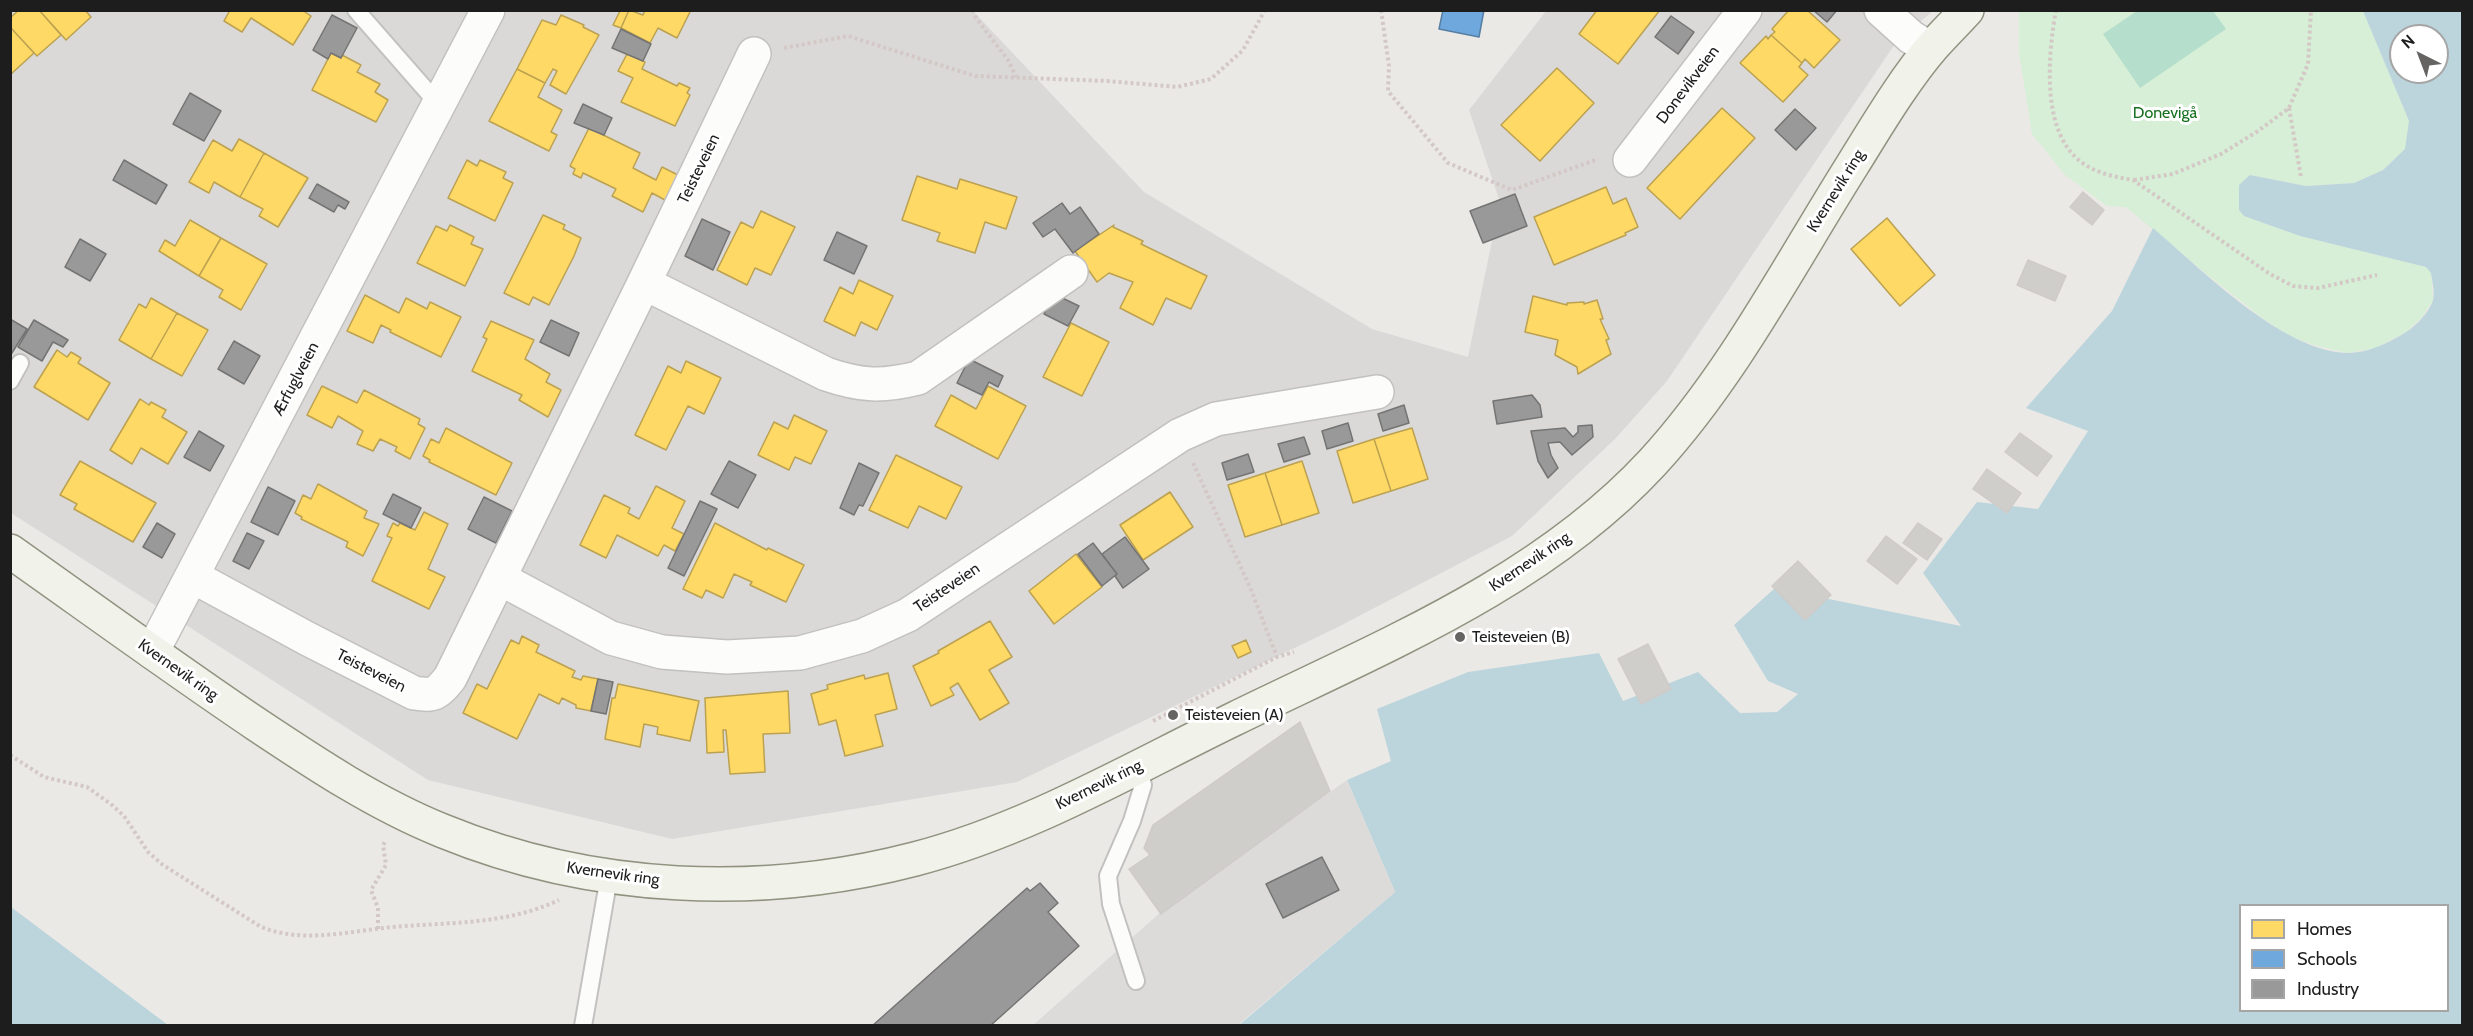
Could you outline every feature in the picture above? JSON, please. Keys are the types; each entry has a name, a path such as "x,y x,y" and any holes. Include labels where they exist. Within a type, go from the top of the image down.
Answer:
{"main road":[{"name":"Kvernevik ring","path":"10,550 320,768 380,802 441,831 500,852 609,877 693,884 771,882 847,874 919,858 982,837 1060,805 1470,600 1516,573 1575,532 1616,499 1681,430 1711,389 1770,299 1874,130 1930,49 1968,10"}],"street":[{"name":"Ærfuglveien","path":"152,652 440,106 488,10"},
{"name":"Donevikveien","path":"1637,151 1745,10"},
{"path":"1881,10 1911,37 1930,49"},
{"name":"Teisteveien","path":"192,576 414,693 430,695 439,692 450,678 499,579 754,54"},
{"path":"644,283 826,374 856,384 894,384 918,378 1071,272"},
{"name":"Teisteveien","path":"499,579 611,638 662,652 727,657 800,653 862,636 908,615 1180,435 1216,419 1377,392"}],"lane":[{"path":"356,10 440,106"},
{"path":"10,381 20,363"},
{"path":"1136,981 1111,904 1108,876 1132,821 1143,784 1138,766"},
{"path":"583,1026 609,877"}],"path":[{"path":"974,10 976,18 1008,60 1016,77"},
{"path":"754,54 848,36 975,76 1178,87 1211,78 1243,50 1265,10"},
{"path":"1380,10 1389,66 1388,91 1448,163 1512,190 1637,151"},
{"path":"2056,10 2051,37 2049,75 2051,105 2057,125 2070,151 2084,164 2107,175 2133,180 2173,174 2221,154 2258,132 2289,108 2308,64 2311,10"},
{"path":"2289,108 2301,177"},
{"path":"2133,180 2270,274 2293,286 2318,288 2376,275"},
{"path":"1180,435 1250,587 1277,657"},
{"path":"1144,727 1162,715 1277,657 1297,651"},
{"path":"10,755 44,777 87,787 124,816 148,852 163,865 261,927 274,932 304,936 510,918 541,908 566,896"},
{"path":"378,929 378,908 371,890 386,865 383,845 387,838"}],"shaded area":[{"path":"10,11 973,11 1144,192 1372,329 1468,357 1500,202 1469,110 1546,11 1933,11 1897,41 1667,381 1615,439 1512,536 1338,627 1017,782 672,839 428,780 11,513"}],"green space":[{"name":"Donevigå","path":"2021,10 2363,11 2389,73 2389,84 2394,84 2409,121 2406,148 2383,170 2354,183 2306,186 2250,175 2245,216 2300,236 2426,267 2431,272 2433,300 2422,317 2406,332 2376,348 2347,353 2289,336 2210,277 2126,207 2107,206 2065,175 2032,134 2019,53 2019,14"},
{"path":"2137,11 2213,11 2226,29 2140,88 2103,34"}],"water":[{"path":"2363,11 2462,11 2462,1025 1238,1026 1395,892 1347,780 1391,761 1377,709 1468,672 1599,653 1623,701 1698,672 1740,713 1777,712 1798,694 1768,681 1734,625 1775,588 1961,626 1923,573 1977,502 2038,509 2088,431 2026,408 2112,311 2153,228 2244,305 2296,338 2322,349 2347,353 2369,350 2403,334 2421,320 2434,297 2431,273 2426,267 2300,236 2244,216 2239,210 2239,185 2250,175 2306,186 2354,183 2383,170 2405,149 2409,121 2394,84 2449,84 2449,24 2389,24 2389,73"},
{"path":"11,907 168,1025 11,1025"}],"pier":[{"path":"1347,780 1395,892 1238,1025 1032,1026 1162,911"}],"building: Homes":[{"path":"19,10 39,10 61,35 37,56 10,27 10,18"},
{"path":"39,10 85,10 91,17 66,40"},
{"path":"230,10 302,10 311,16 293,45 251,18 242,32 224,21"},
{"path":"617,10 629,10 621,28 613,25 620,11"},
{"path":"629,10 643,15 645,10 691,10 677,38 658,28 650,43 621,28"},
{"path":"1597,10 1660,10 1618,64 1579,34"},
{"path":"1789,10 1807,10 1840,40 1814,68 1805,59 1802,63 1771,35 1775,32 1772,29"},
{"path":"561,15 584,25 583,27 599,35 566,94 550,85 557,71 553,69 545,83 517,69 542,20 556,25"},
{"path":"10,29 34,53 10,75"},
{"path":"1771,35 1802,63 1799,67 1808,75 1783,102 1740,63 1766,36 1768,39"},
{"path":"331,53 341,58 342,55 361,65 357,72 380,84 375,92 388,100 376,122 312,90"},
{"path":"627,54 645,62 642,69 677,86 679,83 690,88 687,93 690,95 675,126 621,102 633,78 618,71"},
{"path":"1557,68 1594,103 1540,161 1501,125"},
{"path":"517,69 545,83 538,97 562,110 551,132 557,135 549,151 489,121"},
{"path":"1722,108 1755,138 1680,219 1647,188"},
{"path":"589,128 640,153 633,168 656,180 662,167 678,175 665,200 652,193 643,212 612,196 616,189 583,173 581,178 573,174 575,169 570,166"},
{"path":"239,139 264,153 240,197 214,182 209,193 189,182 213,140 232,151"},
{"path":"264,153 308,178 278,227 259,216 263,209 240,197"},
{"path":"467,160 477,166 480,160 506,172 503,178 513,183 495,221 448,198"},
{"path":"917,176 957,189 960,179 1017,197 1006,229 985,222 975,253 937,241 940,233 902,220"},
{"path":"1606,187 1613,204 1626,198 1638,227 1625,233 1626,235 1554,265 1534,217"},
{"path":"761,211 795,227 771,275 755,268 747,285 717,270 741,222 753,228"},
{"path":"543,215 565,225 563,229 581,238 549,305 533,297 529,305 504,293"},
{"path":"1887,218 1935,275 1900,306 1851,249"},
{"path":"190,220 221,238 199,276 159,251 165,240 175,246"},
{"path":"450,225 474,237 471,244 483,249 465,286 417,263 436,226 447,231"},
{"path":"1114,225 1113,227 1143,241 1141,244 1207,276 1191,309 1166,298 1153,325 1120,308 1133,282 1109,273 1097,282 1075,251"},
{"path":"221,238 267,264 241,310 219,297 223,290 199,276"},
{"path":"859,280 893,296 877,330 861,322 855,336 824,321 840,287 853,294"},
{"path":"365,295 399,313 406,298 427,309 430,302 461,317 441,357 390,332 391,330 381,325 373,343 347,331"},
{"path":"1533,296 1567,305 1567,303 1584,302 1584,304 1597,300 1603,319 1600,319 1609,339 1606,340 1611,354 1578,374 1577,367 1555,355 1558,340 1525,332"},
{"path":"151,298 177,313 151,359 119,340 139,304 146,308"},
{"path":"177,313 208,330 182,376 151,359"},
{"path":"491,321 534,340 525,359 550,374 546,382 561,390 548,417 519,400 522,395 472,371 487,339 483,337"},
{"path":"1071,323 1109,342 1082,396 1043,377"},
{"path":"57,350 67,357 71,352 81,358 78,363 110,383 88,420 34,387"},
{"path":"686,361 721,378 704,414 688,406 666,450 635,435 668,366 681,373"},
{"path":"322,386 357,403 364,390 420,419 418,424 425,428 410,459 395,451 397,447 380,439 373,451 357,444 363,431 338,416 332,428 307,415"},
{"path":"988,386 1026,406 998,459 935,426 951,395 976,409"},
{"path":"140,399 149,405 151,402 166,410 162,417 187,432 168,464 141,448 132,464 110,450"},
{"path":"794,415 827,431 811,464 795,457 789,470 758,455 774,422 788,429"},
{"path":"446,428 512,463 496,495 429,462 430,460 423,456 431,439 439,443"},
{"path":"1412,428 1428,479 1391,491 1374,439"},
{"path":"1374,439 1391,491 1353,503 1337,451"},
{"path":"896,455 962,487 946,519 919,506 908,528 869,510"},
{"path":"80,461 156,503 133,542 74,509 77,504 60,495"},
{"path":"1302,461 1319,513 1282,525 1265,473"},
{"path":"1265,473 1282,525 1245,537 1228,485"},
{"path":"318,484 367,511 364,518 379,524 363,556 346,547 348,542 301,519 302,517 295,513 303,495 311,499"},
{"path":"656,486 685,501 672,528 684,534 675,551 664,545 658,556 617,535 606,558 580,545 604,495 630,508 628,513 639,519"},
{"path":"1170,492 1193,527 1143,560 1120,525"},
{"path":"424,512 448,524 428,569 445,577 429,609 372,581 392,538 387,536 393,523 398,526 400,523 415,530"},
{"path":"715,523 767,550 768,548 804,565 786,602 750,585 752,582 734,574 723,598 706,590 702,598 683,589"},
{"path":"1076,554 1102,587 1054,624 1029,591"},
{"path":"990,621 1012,657 989,670 1009,703 980,720 958,683 950,688 954,695 931,706 913,666 939,653 938,651"},
{"path":"522,636 539,645 536,652 575,671 572,677 581,680 583,676 598,679 591,711 576,708 576,705 562,698 559,704 539,694 517,739 463,713 477,684 487,689 511,640 519,644"},
{"path":"1246,640 1251,652 1238,658 1232,646"},
{"path":"888,673 897,709 875,715 883,746 845,756 836,720 819,725 811,694 828,689 827,685 864,675 865,679"},
{"path":"618,684 699,701 690,741 657,734 658,727 644,724 640,747 605,739 612,698 615,698"},
{"path":"788,691 790,733 763,734 765,772 730,774 726,730 723,730 724,752 707,753 705,698"}],"building: Schools":[{"path":"1443,10 1484,10 1479,37 1439,29"}],"building: Industry":[{"path":"1813,10 1837,10 1827,22"},
{"path":"332,15 357,28 341,58 331,53 328,59 313,50"},
{"path":"1671,16 1694,32 1678,54 1655,37"},
{"path":"621,29 651,44 643,61 612,48"},
{"path":"190,93 221,111 204,141 173,124"},
{"path":"583,104 612,118 604,135 574,123"},
{"path":"1795,109 1816,128 1796,150 1775,130"},
{"path":"124,160 167,185 156,204 113,180"},
{"path":"317,184 349,202 345,209 338,205 334,212 309,198"},
{"path":"1515,194 1527,226 1483,243 1470,211"},
{"path":"1062,203 1070,214 1080,207 1099,234 1073,253 1055,229 1043,237 1033,223"},
{"path":"702,219 730,232 713,270 685,256"},
{"path":"837,232 867,246 854,274 824,260"},
{"path":"80,239 106,254 90,281 65,267"},
{"path":"1054,294 1079,306 1068,326 1044,314"},
{"path":"10,319 27,329 10,356"},
{"path":"34,320 68,340 63,347 53,342 42,361 18,347"},
{"path":"551,320 579,333 569,356 540,342"},
{"path":"234,341 260,356 244,384 218,369"},
{"path":"969,359 1003,376 998,387 989,382 982,395 957,383"},
{"path":"1532,395 1540,405 1542,417 1497,424 1493,401"},
{"path":"1404,405 1409,423 1383,431 1378,414"},
{"path":"1348,423 1353,441 1327,449 1322,431"},
{"path":"1592,425 1593,437 1572,455 1560,442 1548,443 1558,468 1548,478 1538,461 1531,431 1565,428 1573,437 1578,432 1578,426"},
{"path":"199,431 224,446 210,471 184,457"},
{"path":"1304,437 1310,454 1284,462 1278,444"},
{"path":"1248,454 1254,472 1227,480 1222,463"},
{"path":"729,461 756,475 738,508 711,494"},
{"path":"859,463 879,473 863,506 859,505 854,515 840,508"},
{"path":"268,487 295,501 278,535 251,522"},
{"path":"393,494 421,508 411,528 383,514"},
{"path":"484,497 512,511 496,543 468,529"},
{"path":"700,501 717,509 684,576 668,568"},
{"path":"157,523 175,534 162,558 143,547"},
{"path":"247,533 264,541 249,569 233,561"},
{"path":"1125,537 1149,569 1123,588 1115,576 1117,574 1102,554"},
{"path":"1093,543 1117,574 1102,586 1078,554"},
{"path":"598,679 613,682 606,714 591,711"},
{"path":"1322,857 1339,890 1283,918 1266,884"},
{"path":"1040,883 1058,903 1048,912 1079,946 990,1026 872,1026 1027,888 1030,891"}],"building: Other":[{"path":"2083,192 2104,210 2092,225 2070,207"},
{"path":"2028,260 2066,276 2055,301 2017,285"},
{"path":"2020,433 2052,456 2037,476 2005,452"},
{"path":"1987,469 2021,493 2007,513 1973,489"},
{"path":"1918,523 1942,539 1927,560 1903,543"},
{"path":"1886,536 1917,559 1897,584 1867,561"},
{"path":"1798,561 1831,595 1805,620 1772,586"},
{"path":"1648,644 1671,689 1641,704 1618,659"},
{"path":"1300,722 1330,791 1161,914 1129,869 1150,855 1144,848 1153,825"}],"place":[{"name":"Teisteveien (B)","path":"1460,637"},
{"name":"Teisteveien (A)","path":"1173,715"}]}
